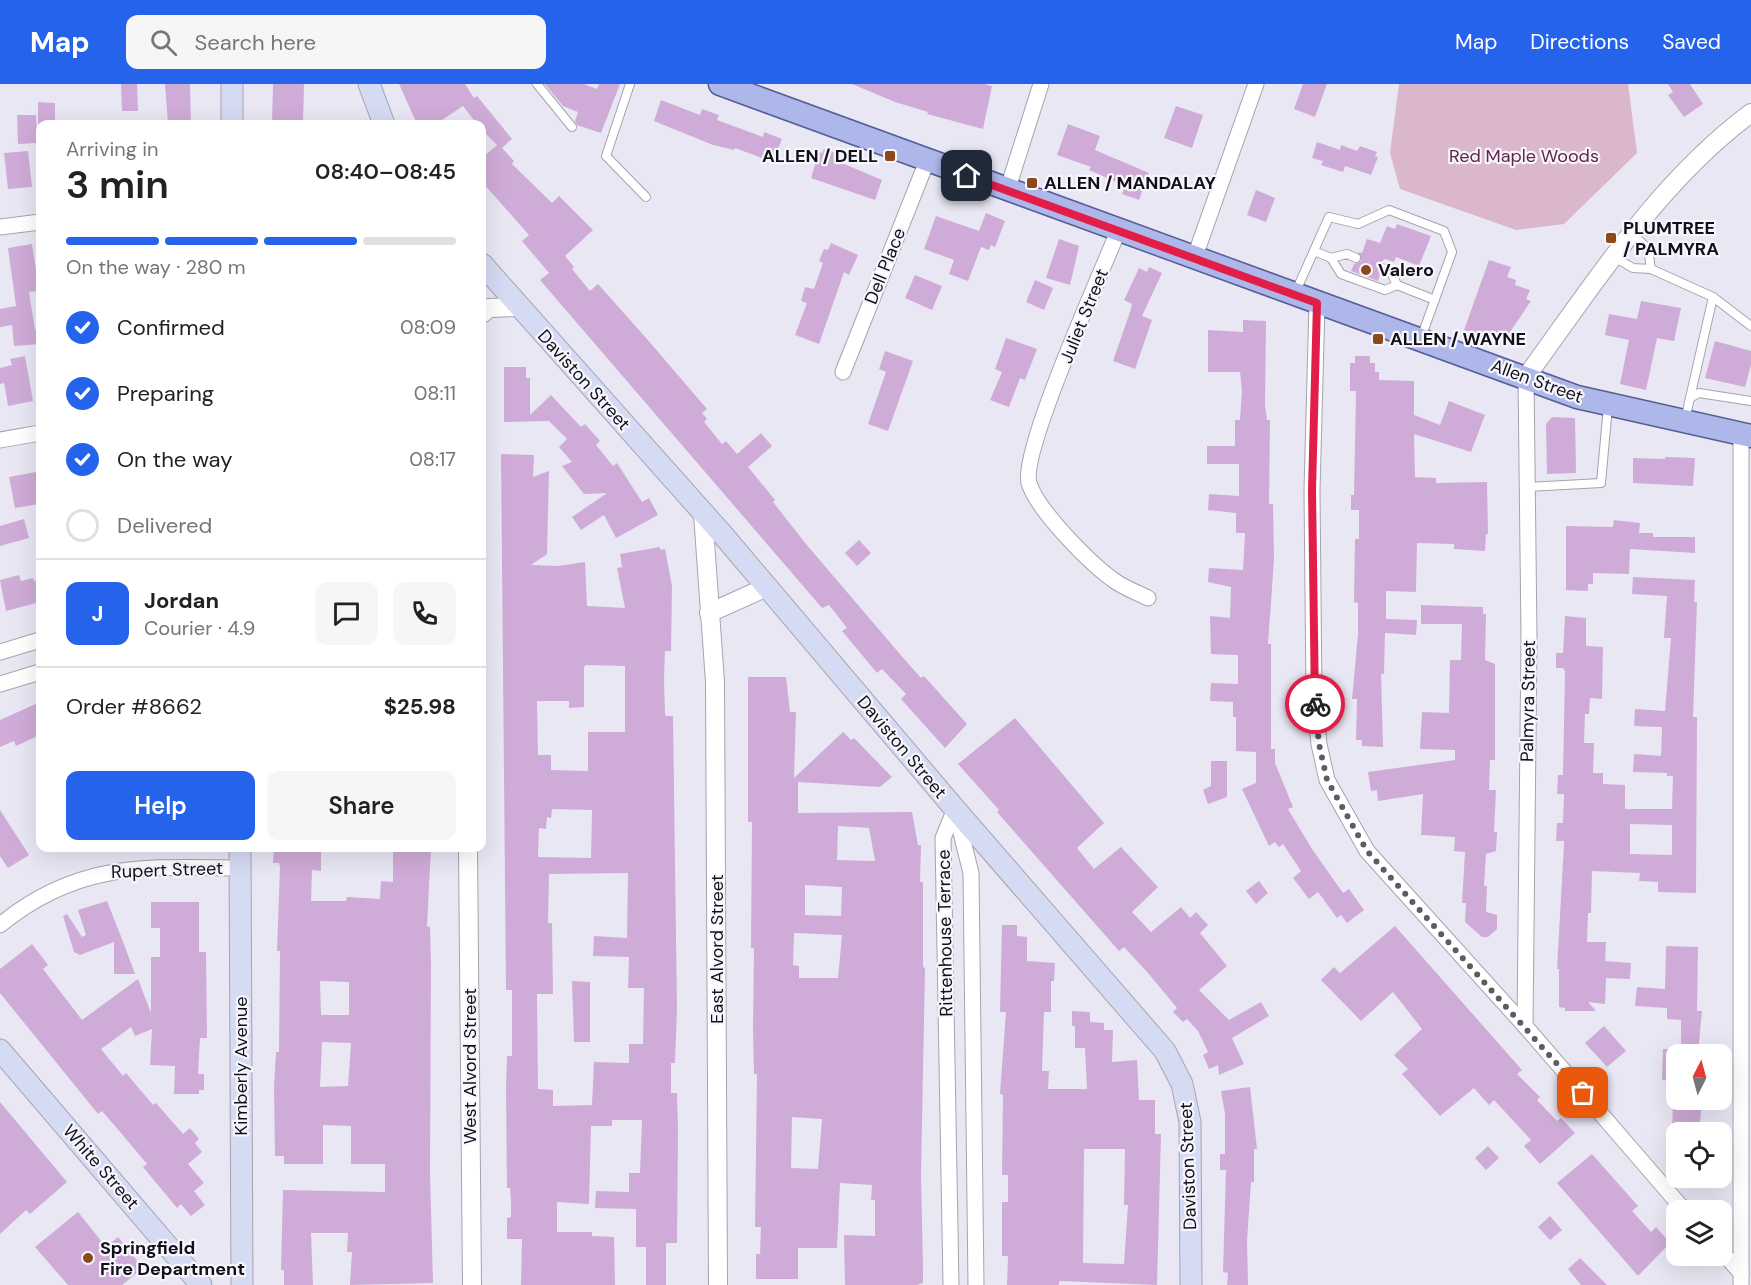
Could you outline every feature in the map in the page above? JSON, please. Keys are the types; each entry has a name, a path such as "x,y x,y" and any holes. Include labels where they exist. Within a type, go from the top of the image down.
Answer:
{"main road":[{"path":"232,84 232,120"},
{"path":"369,84 382,120"},
{"name":"Allen Street","path":"733,86 927,161 1577,397 1746,434"},
{"name":"Daviston Street","path":"486,269 767,587 955,809 1151,1032 1175,1068 1185,1096 1190,1122 1191,1285"},
{"name":"Kimberly Avenue","path":"240,858 242,1285"},
{"name":"White Street","path":"0,1050 201,1285"}],"street":[{"path":"1007,190 1041,84"},
{"path":"1194,259 1256,84"},
{"path":"1526,377 1632,233 1700,157 1751,113"},
{"name":"Dell Place","path":"843,372 927,161"},
{"path":"0,227 36,222"},
{"name":"Juliet Street","path":"1118,231 1035,439 1028,472 1029,484 1040,502 1081,552 1113,581 1148,598"},
{"path":"1317,303 1312,490 1314,697 1319,744 1327,780 1367,851 1525,1026 1675,1200"},
{"path":"486,311 489,308 519,307"},
{"name":"Palmyra Street","path":"1525,1026 1529,648 1526,377"},
{"path":"1741,1279 1746,434"},
{"path":"0,441 36,435"},
{"name":"East Alvord Street","path":"703,514 715,682 718,1285"},
{"path":"709,613 767,587"},
{"path":"0,652 36,641"},
{"path":"0,684 36,673"},
{"name":"Rittenhouse Terrace","path":"951,1285 943,838 955,809"},
{"name":"Rittenhouse Terrace","path":"955,809 970,873 976,1285"},
{"name":"West Alvord Street","path":"468,852 472,1285"},
{"name":"Rupert Street","path":"0,925 44,896 94,874 240,858"},
{"path":"1732,1266 1741,1279"}],"lane":[{"path":"537,84 572,127"},
{"path":"630,84 606,156 646,197"},
{"path":"1294,295 1329,217 1358,224 1389,210 1444,231 1452,252 1420,339"},
{"path":"1632,233 1648,249 1651,255 1651,269"},
{"path":"1314,251 1331,258 1341,274 1385,290 1397,285"},
{"path":"1331,258 1347,254 1356,258"},
{"path":"1614,257 1634,268 1651,269 1713,297 1751,326"},
{"path":"1382,268 1391,272 1397,285 1435,300"},
{"path":"1685,422 1713,297"},
{"path":"1690,398 1699,393 1751,401"},
{"path":"1527,487 1601,483 1608,405"}],"green space":[{"name":"Red Maple Woods","path":"1399,84 1628,84 1637,153 1564,224 1516,230 1400,189 1390,153"}],"building":[{"path":"121,84 137,84 138,111 122,111"},
{"path":"165,84 190,84 191,120 168,120"},
{"path":"273,84 304,84 303,120 272,120"},
{"path":"399,84 465,84 474,98 477,96 512,139 502,148 514,161 512,164 552,203 559,196 593,230 565,256 574,267 572,269 590,291 598,284 707,409 702,413 707,419 704,422 722,444 726,441 737,454 761,433 772,446 748,467 806,544 921,678 924,676 967,724 945,748 901,699 906,694 882,669 877,673 842,631 847,628 829,605 822,608 540,280 549,273 522,241 529,235 486,187 486,155 497,145 486,134 486,120 474,120 463,106 442,120 415,120"},
{"path":"545,84 584,84 597,89 599,84 620,84 601,133 577,125 575,121 578,112 563,106"},
{"path":"852,84 984,84 992,86 983,129 927,114 928,112 895,102"},
{"path":"1303,84 1327,84 1315,117 1294,109"},
{"path":"1668,84 1690,84 1703,104 1684,117 1668,95 1673,92"},
{"path":"661,100 700,115 702,109 719,115 717,120 763,137 764,132 782,139 773,162 735,148 734,150 713,145 654,121"},
{"path":"38,102 55,103 55,120 38,120"},
{"path":"1176,106 1203,115 1192,148 1164,138"},
{"path":"17,115 36,115 36,143 18,144"},
{"path":"1068,124 1100,136 1095,150 1149,173 1139,200 1122,194 1125,186 1089,170 1091,167 1057,155"},
{"path":"1317,142 1340,150 1341,145 1357,151 1360,146 1377,152 1375,156 1378,157 1371,175 1345,166 1343,172 1321,165 1323,161 1312,158"},
{"path":"824,149 840,154 837,161 882,180 875,200 811,178 819,152 822,153"},
{"path":"28,151 32,187 8,189 4,153"},
{"path":"1256,190 1275,198 1266,222 1247,215"},
{"path":"986,213 1005,221 995,247 991,245 989,250 981,247 968,281 949,274 954,260 924,249 936,216 979,231"},
{"path":"1397,224 1431,236 1419,266 1396,257 1394,262 1385,259 1376,266 1380,274 1378,281 1351,271 1354,264 1361,261 1358,252 1362,253 1367,239 1380,243 1387,226 1395,229"},
{"path":"1059,239 1079,246 1070,285 1046,278"},
{"path":"831,243 858,255 849,275 844,272 819,344 795,335 807,303 801,301 805,287 814,289 823,263 819,261 824,249 828,250"},
{"path":"32,244 36,291 29,292 36,330 36,344 14,346 12,325 0,327 0,309 16,306 8,248"},
{"path":"1489,260 1511,267 1507,277 1516,280 1515,285 1530,290 1526,299 1531,301 1508,335 1506,333 1499,341 1464,330"},
{"path":"1149,267 1162,273 1142,316 1152,320 1135,369 1113,361 1132,304 1124,300 1139,268 1147,272"},
{"path":"915,275 942,286 932,310 905,298"},
{"path":"1035,280 1053,288 1044,310 1026,302"},
{"path":"1641,301 1681,308 1674,341 1657,338 1646,390 1620,384 1629,340 1605,335 1609,314 1637,319"},
{"path":"1243,320 1266,321 1265,405 1267,420 1270,420 1269,504 1273,504 1274,560 1268,644 1271,644 1271,749 1275,749 1275,763 1293,807 1288,809 1312,849 1343,893 1349,889 1364,910 1347,923 1341,915 1337,918 1318,892 1309,899 1293,878 1301,871 1283,844 1279,847 1275,842 1269,846 1242,789 1256,783 1256,752 1236,751 1236,717 1233,717 1233,702 1210,701 1211,683 1238,684 1238,655 1211,654 1210,616 1230,618 1231,587 1208,582 1209,568 1243,570 1245,533 1236,533 1236,513 1208,510 1209,494 1239,496 1239,464 1207,464 1207,446 1235,446 1235,420 1240,420 1242,391 1240,372 1208,372 1208,330 1243,332"},
{"path":"1006,338 1037,349 1025,380 1020,378 1009,407 990,400 1002,372 995,369"},
{"path":"1715,341 1751,351 1751,365 1745,387 1705,378"},
{"path":"885,351 913,361 888,431 868,424 886,372 879,369"},
{"path":"25,356 33,401 8,406 4,383 0,384 0,368 12,365 10,359"},
{"path":"1355,356 1370,356 1370,363 1375,363 1375,372 1379,372 1379,380 1414,381 1414,415 1440,425 1449,401 1485,415 1471,452 1414,434 1415,477 1436,478 1436,483 1487,482 1488,534 1486,534 1485,551 1454,549 1454,544 1417,543 1416,592 1386,591 1386,619 1417,620 1416,635 1385,633 1384,674 1381,674 1383,747 1362,746 1362,740 1356,740 1357,699 1352,699 1358,634 1358,603 1354,602 1355,539 1359,539 1359,510 1351,510 1351,495 1354,495 1356,391 1350,391 1350,363 1355,363"},
{"path":"504,367 526,367 526,378 530,378 530,415 551,395 581,427 585,424 600,441 596,445 613,466 617,463 642,502 649,498 658,515 616,538 604,515 581,530 572,517 607,493 584,494 562,466 572,462 559,447 567,439 549,421 504,422"},
{"path":"1552,417 1575,418 1576,473 1547,474 1546,424"},
{"path":"501,454 534,455 533,477 549,471 547,554 531,565 558,566 585,562 587,606 625,608 617,568 622,567 620,554 660,547 660,550 665,549 672,586 671,651 665,651 664,680 665,714 673,716 677,1009 675,1063 671,1063 671,1093 677,1093 678,1130 677,1243 666,1243 666,1285 646,1285 646,1247 636,1247 636,1209 595,1208 596,1191 629,1192 629,1173 640,1173 642,1120 612,1120 612,1126 591,1126 589,1204 557,1202 557,1232 592,1232 592,1236 614,1237 615,1285 521,1285 522,1239 507,1239 507,1218 511,1217 511,1201 510,1188 507,1188 506,1089 507,1056 512,1056 512,990 506,990","holes":["586,665 625,666 625,732 588,732 588,771 551,770 551,755 538,755 537,701 569,701 569,708 584,707 584,667","552,809 592,810 591,858 538,857 539,828 546,829 547,817 551,818","628,873 627,938 594,936 593,956 629,957 628,988 644,988 643,1044 629,1044 629,1063 594,1062 592,1105 553,1106 553,1090 538,1089 537,994 553,994 552,923 548,923 549,874"]},
{"path":"1665,457 1695,458 1693,486 1633,483 1633,458 1665,459"},
{"path":"36,472 36,504 15,508 9,477"},
{"path":"24,519 29,538 0,546 0,526"},
{"path":"1614,520 1640,523 1639,533 1653,533 1653,537 1695,537 1695,553 1630,549 1629,574 1593,573 1593,584 1588,584 1588,591 1566,590 1566,526 1613,527"},
{"path":"859,540 871,553 857,566 845,553"},
{"path":"19,575 21,581 33,578 36,580 36,603 6,611 0,580"},
{"path":"1633,577 1695,580 1694,602 1697,602 1693,717 1697,717 1696,893 1658,892 1658,882 1639,881 1640,873 1592,871 1591,913 1588,913 1587,942 1606,942 1605,961 1631,963 1630,979 1606,978 1605,1004 1588,1002 1596,1011 1565,1011 1565,1008 1559,1007 1559,969 1557,969 1564,841 1556,841 1557,823 1563,823 1564,794 1557,794 1558,775 1563,775 1565,671 1563,668 1556,668 1556,653 1563,653 1565,616 1586,618 1586,646 1603,647 1602,699 1590,698 1589,714 1585,714 1584,743 1594,743 1593,773 1603,773 1603,784 1625,785 1625,809 1672,809 1673,776 1667,776 1667,773 1633,772 1634,754 1661,756 1662,727 1634,726 1635,709 1665,711 1671,638 1664,638 1667,596 1632,594","holes":["1630,824 1672,825 1672,855 1630,854"]},
{"path":"1421,605 1483,607 1483,614 1486,614 1485,660 1495,664 1495,760 1490,760 1489,790 1496,790 1494,832 1497,832 1496,851 1486,854 1484,886 1487,886 1486,912 1497,915 1497,929 1488,937 1482,937 1465,922 1466,903 1462,903 1465,852 1454,851 1455,837 1421,835 1423,794 1378,801 1377,790 1371,791 1368,772 1455,760 1455,750 1420,749 1422,712 1449,713 1450,660 1461,660 1462,624 1421,624"},
{"path":"748,677 786,677 790,712 796,712 794,778 843,732 851,740 854,738 892,777 880,787 798,782 798,813 912,812 918,845 921,845 920,882 923,882 923,967 925,968 921,1175 923,1283 917,1285 845,1285 844,1235 875,1236 875,1200 871,1200 872,1185 840,1183 837,1248 798,1248 798,1279 756,1279 756,1254 760,1254 761,1227 755,1227 757,1074 754,1074 754,948 751,948 752,822 748,822","holes":["838,826 869,828 875,861 837,860","805,885 842,887 841,916 805,915","794,933 842,935 838,978 799,978 799,966 793,965","792,1117 822,1119 818,1169 791,1168"]},
{"path":"36,704 36,737 16,746 14,741 0,747 0,720"},
{"path":"1015,718 1104,823 1077,848 1094,869 1121,847 1158,887 1132,912 1151,932 1181,907 1190,918 1196,912 1208,925 1200,933 1227,966 1199,990 1229,1020 1261,1002 1269,1016 1232,1038 1244,1064 1219,1075 1218,1065 1209,1069 1203,1055 1208,1052 1198,1031 1187,1019 1183,1022 1173,1012 1177,1008 1148,973 1124,947 1119,951 958,764"},
{"path":"1211,761 1227,761 1227,797 1208,804 1203,790 1211,786"},
{"path":"0,810 29,855 8,868 0,856"},
{"path":"274,852 321,852 321,871 312,870 311,901 346,901 347,897 380,899 381,881 393,882 393,852 431,852 427,926 430,927 431,963 430,1172 433,1283 350,1285 352,1252 347,1252 348,1233 311,1233 313,1285 284,1285 284,1270 281,1270 283,1190 385,1192 385,1164 351,1164 351,1126 323,1125 323,1164 284,1164 284,1156 275,1156 274,1087 276,1052 279,1052 280,951 277,951 279,863 273,863","holes":["320,981 349,982 349,1015 321,1015","322,1042 351,1043 348,1086 320,1087"]},
{"path":"1259,881 1268,893 1256,904 1246,891"},
{"path":"107,901 135,974 114,974 114,942 80,955 74,952 63,916 67,914 82,937 86,935 78,910"},
{"path":"151,902 199,902 199,952 206,952 207,1038 200,1038 198,1074 204,1074 204,1090 199,1090 199,1094 174,1094 175,1066 150,1065 152,1029 135,1036 131,1027 101,1049 123,1076 126,1073 153,1105 156,1103 183,1134 190,1128 199,1139 195,1143 202,1152 188,1164 204,1183 194,1191 205,1205 191,1216 181,1204 177,1208 143,1167 147,1164 102,1111 98,1114 0,993 0,969 32,944 48,965 43,969 82,1020 138,979 151,1013 151,957 160,957 160,928 151,928"},
{"path":"1002,925 1017,925 1017,936 1027,937 1027,961 1055,963 1054,981 1051,981 1051,1012 1044,1012 1042,1071 1049,1071 1048,1089 1087,1089 1085,1048 1075,1048 1072,1011 1090,1012 1090,1022 1104,1023 1104,1030 1113,1030 1112,1062 1137,1060 1139,1100 1155,1100 1155,1134 1161,1134 1157,1285 1059,1281 1059,1285 1007,1285 1008,1256 1002,1256 1002,1202 1008,1202 1008,1175 1002,1175 1003,1095 1000,1094 1006,1012 1000,1012","holes":["1084,1149 1125,1149 1124,1205 1128,1205 1124,1264 1083,1263"]},
{"path":"1395,926 1522,1070 1517,1074 1540,1097 1537,1100 1557,1121 1561,1118 1575,1133 1540,1164 1524,1146 1531,1140 1494,1100 1489,1105 1474,1088 1440,1116 1402,1074 1408,1069 1394,1055 1422,1029 1393,992 1361,1021 1321,980 1334,967 1340,973"},
{"path":"1666,946 1698,947 1697,1011 1702,1011 1699,1044 1681,1044 1681,1020 1667,1019 1667,1008 1635,1006 1637,987 1665,989"},
{"path":"572,981 590,982 590,1042 574,1042"},
{"path":"1604,1026 1626,1051 1607,1067 1585,1043"},
{"path":"1663,1049 1666,1049 1666,1080 1662,1080"},
{"path":"1250,1087 1257,1149 1254,1149 1254,1182 1251,1182 1247,1241 1248,1285 1227,1285 1228,1273 1223,1272 1226,1170 1220,1170 1220,1154 1225,1154 1225,1114 1221,1091"},
{"path":"0,1102 67,1182 30,1214 26,1210 0,1234"},
{"path":"1673,1110 1701,1110 1700,1122 1672,1122"},
{"path":"1488,1146 1499,1158 1486,1170 1475,1158"},
{"path":"1592,1154 1638,1206 1632,1211 1651,1232 1656,1227 1666,1238 1666,1247 1638,1276 1557,1183"},
{"path":"78,1212 106,1247 118,1237 143,1268 122,1285 68,1285 35,1247"},
{"path":"1550,1216 1562,1230 1550,1240 1538,1227"},
{"path":"1580,1258 1607,1285 1581,1285 1568,1269"}],"way so far":[{"path":"1315,704 1319,744 1327,780 1345,816 1367,851 1583,1093"}],"place":[{"name":"ALLEN / DELL","path":"890,156"},
{"name":"ALLEN / MANDALAY","path":"1032,183"},
{"name":"PLUMTREE / PALMYRA","path":"1611,238"},
{"name":"Valero","path":"1366,270"},
{"name":"ALLEN / WAYNE","path":"1378,339"},
{"name":"Springfield Fire Department","path":"88,1258"}],"route":[{"path":"967,176 1317,303 1312,490 1315,704"}]}
